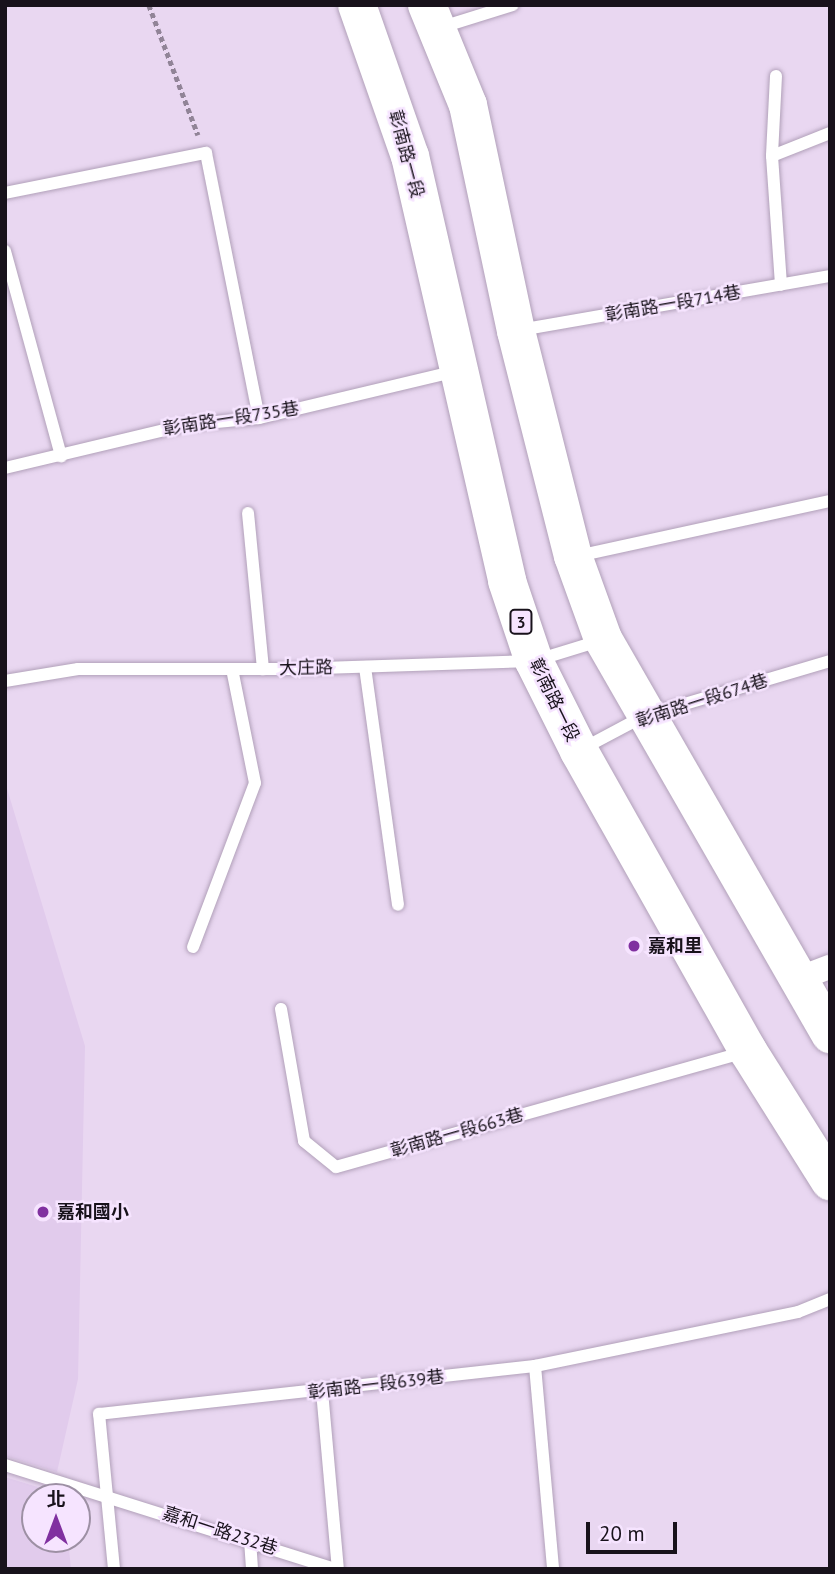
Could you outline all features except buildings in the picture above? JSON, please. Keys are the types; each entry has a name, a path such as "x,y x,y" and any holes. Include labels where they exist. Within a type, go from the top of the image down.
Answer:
{"main road":[{"name":"彰南路一段","path":"357,5 410,156 456,371 507,581 534,661 579,751 748,1051 830,1181"},
{"path":"432,17 468,105 516,331 573,556 603,639 644,716 814,973 830,1034"}],"lane":[{"path":"432,17 513,5"},
{"path":"776,76 772,156 780,285"},
{"path":"772,156 830,133"},
{"path":"5,193 206,153 259,418"},
{"path":"5,251 61,456"},
{"name":"彰南路一段714巷","path":"516,331 830,276"},
{"name":"彰南路一段735巷","path":"5,468 185,425 259,418 456,371"},
{"path":"573,556 830,501"},
{"path":"248,513 263,669"},
{"name":"大庄路","path":"5,681 78,669 263,669 534,661 603,639"},
{"name":"彰南路一段674巷","path":"579,751 644,716 830,661"},
{"path":"365,667 398,905"},
{"path":"193,947 255,783 232,669"},
{"name":"彰南路一段663巷","path":"281,1009 304,1141 336,1167 748,1051"},
{"name":"彰南路一段639巷","path":"105,1495 99,1414 534,1366 797,1312 830,1299"},
{"path":"534,1366 553,1569"},
{"path":"322,1391 336,1569"},
{"path":"5,1465 105,1495 114,1569"},
{"name":"嘉和一路232巷","path":"105,1495 336,1569"},
{"path":"250,1540 252,1569"}],"path":[{"path":"149,5 206,153"}],"shaded area":[{"name":"嘉和國小","path":"5,782 85,1046 78,1379 57,1472 5,1456"},
{"path":"5,1477 25,1483 21,1483 21,1553 69,1553 71,1569 5,1569"}],"place":[{"name":"嘉和里","path":"634,946"},
{"name":"嘉和國小","path":"43,1212"}]}
